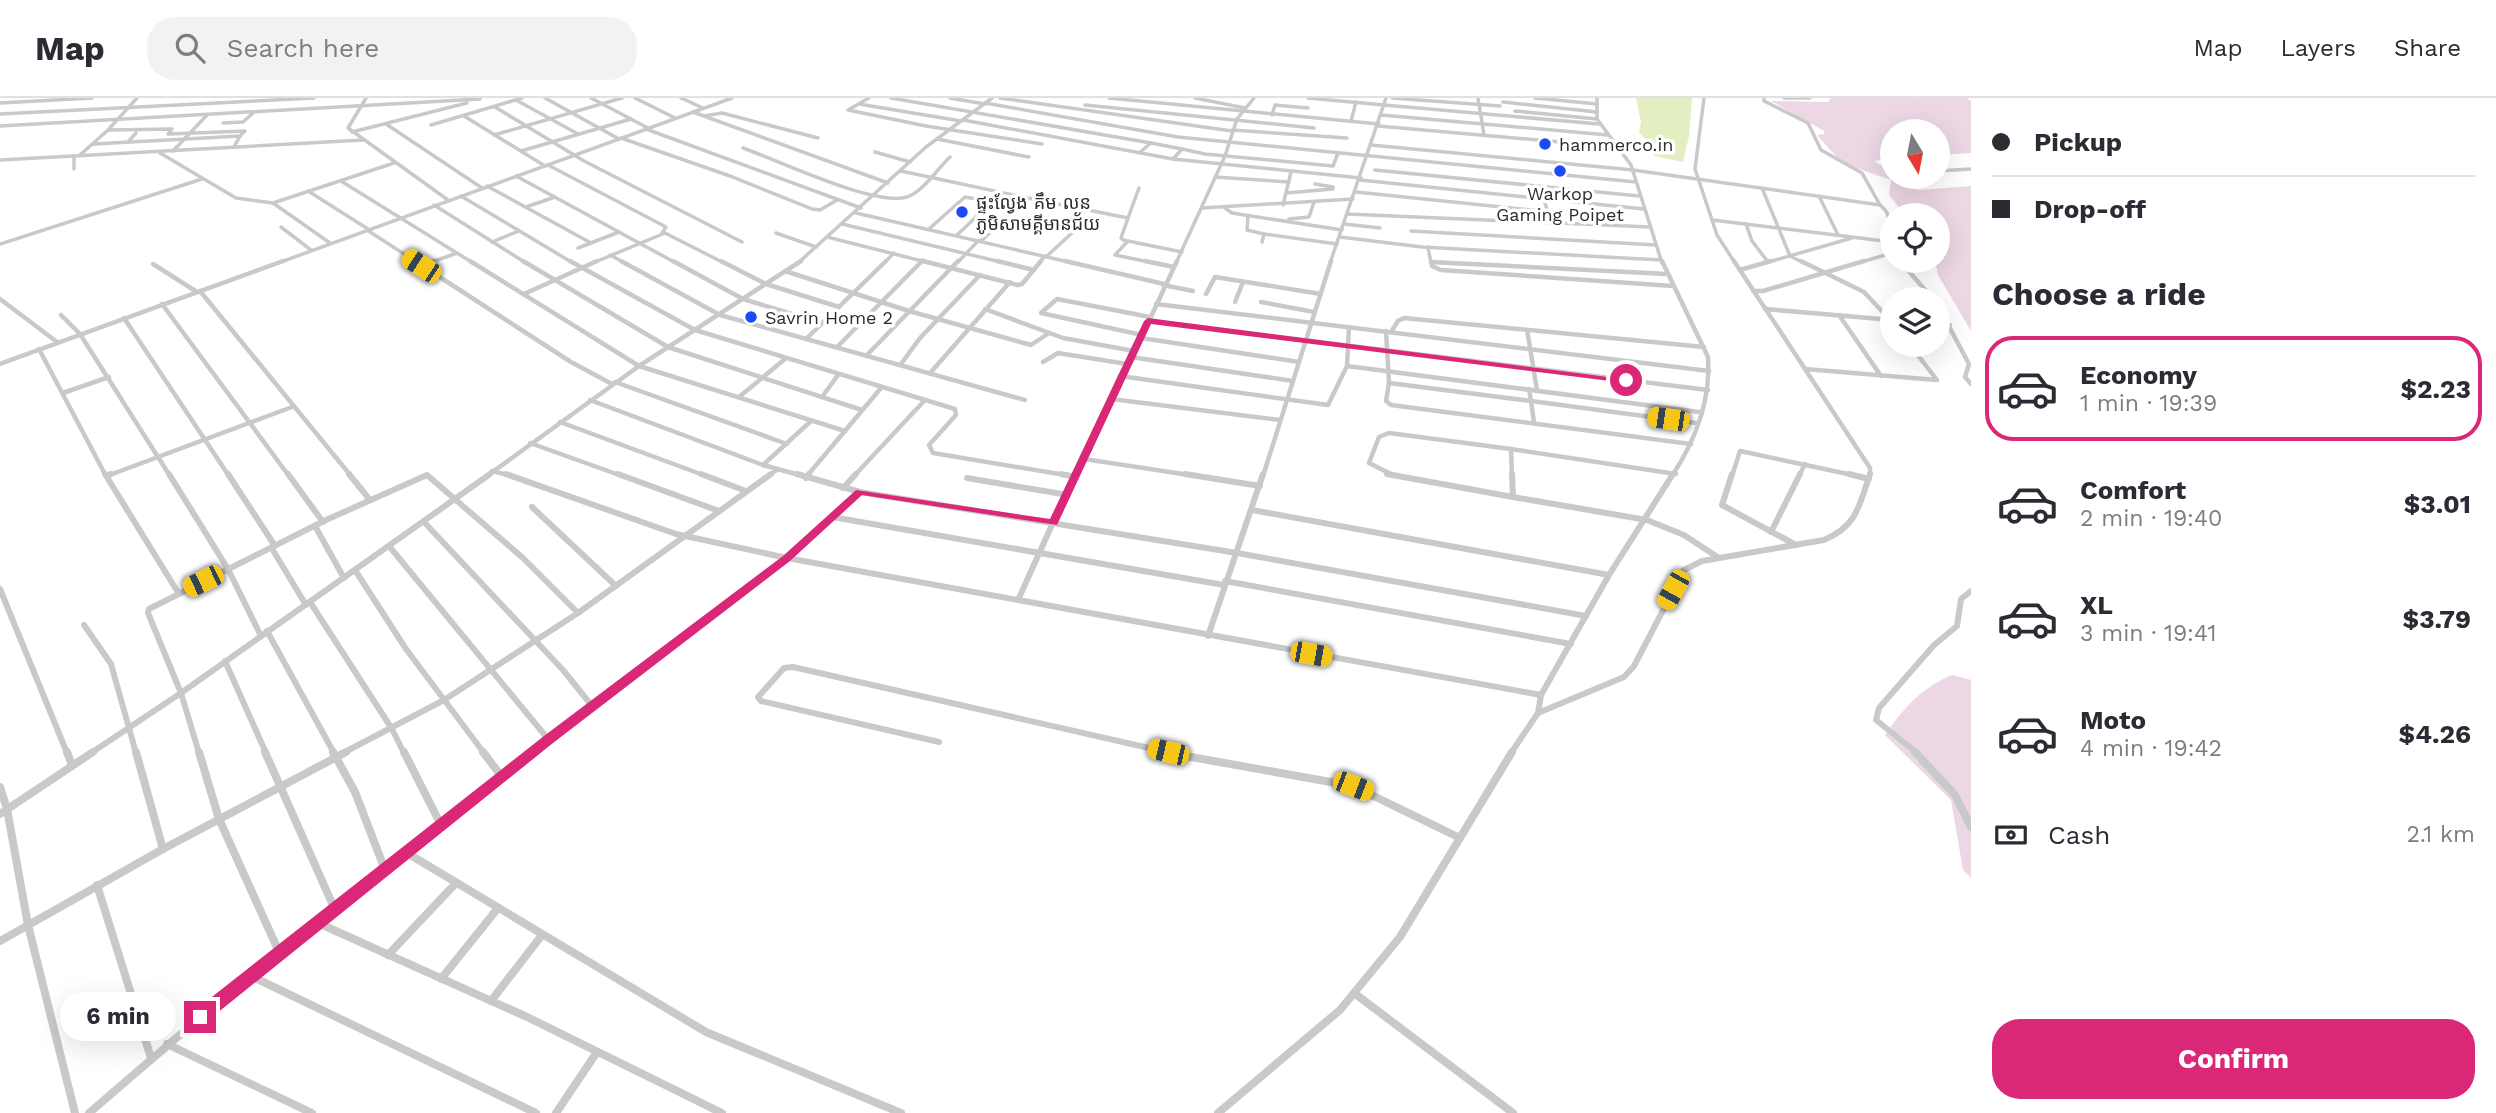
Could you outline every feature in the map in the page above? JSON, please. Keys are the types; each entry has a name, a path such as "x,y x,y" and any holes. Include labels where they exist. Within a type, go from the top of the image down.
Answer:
{"street":[{"path":"0,103 92,98"},
{"path":"74,169 72,163 76,156 94,144 137,98"},
{"path":"0,114 314,98"},
{"path":"366,98 348,128 449,200"},
{"path":"399,104 403,98"},
{"path":"352,132 482,98"},
{"path":"0,126 482,98"},
{"path":"431,125 522,98"},
{"path":"545,98 620,138 730,176 812,209 820,210 837,200"},
{"path":"591,98 647,129 861,208"},
{"path":"494,135 622,98"},
{"path":"635,98 675,118"},
{"path":"681,98 703,108"},
{"path":"869,98 848,110 949,130 1042,144"},
{"path":"891,98 1225,156 1333,166"},
{"path":"950,98 1228,143 1636,182"},
{"path":"4,811 181,693 424,522 614,383 785,271 861,208 937,139 992,98"},
{"path":"1000,98 1232,131 1347,138"},
{"path":"1109,98 1244,110"},
{"path":"1195,98 1272,115 1617,148"},
{"path":"1018,600 1038,551 1068,495 1120,376 1142,337 1164,284 1182,252 1225,156 1232,131 1252,98"},
{"path":"1308,98 1598,122"},
{"path":"1208,636 1260,486 1310,323 1386,98"},
{"path":"1392,98 1479,105"},
{"path":"1409,98 1479,105"},
{"path":"1478,98 1484,135"},
{"path":"1217,1113 1340,1010 1400,937 1538,713 1541,695 1609,575 1676,474 1691,444 1708,390 1708,357 1661,260 1633,170 1598,122 1597,101 1535,98"},
{"path":"1538,713 1624,677 1634,666 1684,570 1702,561 1824,540 1852,522 1869,479 1870,468 1717,235 1695,169 1704,98"},
{"path":"1764,98 1764,101 1808,124 1821,150 1863,173 1880,205"},
{"path":"1784,98 1810,98"},
{"path":"0,364 727,99"},
{"path":"516,100 578,134"},
{"path":"1133,111 1139,101"},
{"path":"1351,121 1356,102"},
{"path":"1503,102 1597,112"},
{"path":"859,103 1220,166 1644,209"},
{"path":"1085,105 1314,128"},
{"path":"1272,115 1275,105 1308,108"},
{"path":"495,107 574,155 742,242"},
{"path":"1515,111 1598,122"},
{"path":"693,112 888,183"},
{"path":"1025,121 1036,112"},
{"path":"223,123 243,122 254,113"},
{"path":"704,116 722,113 818,138"},
{"path":"173,151 207,115"},
{"path":"1381,115 1608,135"},
{"path":"464,116 546,165 666,227 662,233"},
{"path":"1533,118 1540,140"},
{"path":"521,151 631,119"},
{"path":"1142,131 1149,121"},
{"path":"386,124 485,187 591,243"},
{"path":"108,130 172,129 162,140"},
{"path":"169,134 246,131 233,147"},
{"path":"128,142 136,133"},
{"path":"94,144 240,136"},
{"path":"205,149 214,138"},
{"path":"937,139 1029,157"},
{"path":"0,160 363,140"},
{"path":"1139,153 1151,144"},
{"path":"1371,145 1633,170 1880,205"},
{"path":"743,148 874,195 907,197 950,157"},
{"path":"1173,159 1182,149"},
{"path":"158,152 236,198 273,204 330,243"},
{"path":"875,152 910,162"},
{"path":"895,158 901,153"},
{"path":"1330,176 1338,153"},
{"path":"1277,161 1278,171"},
{"path":"273,204 394,163"},
{"path":"1436,163 1437,176"},
{"path":"1561,163 1565,176"},
{"path":"1950,170 1971,169"},
{"path":"1374,170 1639,196"},
{"path":"901,171 1128,218"},
{"path":"1283,205 1291,172"},
{"path":"516,176 743,299 822,323"},
{"path":"1215,177 1289,182"},
{"path":"0,244 202,179"},
{"path":"341,181 639,366 845,431"},
{"path":"1286,193 1314,191 1333,188 1315,182 1314,191"},
{"path":"1139,188 1121,238 1127,242 1182,252"},
{"path":"1762,188 1776,228 1790,256 1864,292 1880,309"},
{"path":"1461,190 1462,203"},
{"path":"308,191 571,362 614,383 787,444"},
{"path":"1356,192 1546,211 1544,199"},
{"path":"461,196 581,268 695,330 955,409 957,412 929,445 933,453 1076,477"},
{"path":"1819,196 1839,235"},
{"path":"526,207 555,197"},
{"path":"930,229 965,197 992,202 957,235"},
{"path":"867,355 980,240 1023,201 1024,197"},
{"path":"1202,208 1353,199"},
{"path":"1306,224 1314,202"},
{"path":"433,205 553,280 668,347 862,410"},
{"path":"1225,208 1232,213 1306,224 1380,228"},
{"path":"827,237 1020,285 1046,256 1073,232 1085,209"},
{"path":"855,213 1193,291"},
{"path":"1347,215 1650,227"},
{"path":"1248,216 1247,230 1337,244"},
{"path":"1280,220 1308,218"},
{"path":"1408,219 1411,231 1408,245"},
{"path":"1712,220 1880,240"},
{"path":"842,224 1034,270"},
{"path":"1746,224 1752,241 1768,262"},
{"path":"281,227 311,250"},
{"path":"492,242 519,231"},
{"path":"1411,231 1656,245"},
{"path":"578,248 619,232"},
{"path":"524,294 662,233 669,234 766,284 839,307"},
{"path":"776,233 816,247"},
{"path":"1262,242 1264,234"},
{"path":"1340,237 1428,247 1661,260"},
{"path":"1740,270 1856,237"},
{"path":"1127,242 1115,255 1174,267"},
{"path":"1428,247 1434,268 1441,270 1673,285"},
{"path":"421,266 457,253"},
{"path":"806,339 894,254"},
{"path":"610,255 720,315 1025,400"},
{"path":"1753,291 1763,291 1880,256"},
{"path":"837,347 923,260"},
{"path":"1431,262 1667,274"},
{"path":"153,264 198,291 370,500"},
{"path":"1491,265 1497,275"},
{"path":"785,271 909,311 1031,345 1049,333"},
{"path":"1910,273 1923,287"},
{"path":"901,364 938,319 980,275"},
{"path":"1206,294 1214,278 1321,294"},
{"path":"931,372 1010,282"},
{"path":"1235,302 1243,282"},
{"path":"0,299 57,342"},
{"path":"1299,362 1142,337 1041,312 1057,299 1149,319 1305,341 1708,390"},
{"path":"1261,302 1314,312"},
{"path":"162,304 323,522"},
{"path":"1156,304 1709,371"},
{"path":"985,309 1063,338 1133,354 1293,381"},
{"path":"1765,309 1880,320"},
{"path":"61,315 80,334 228,569 336,755 355,792 386,870"},
{"path":"1839,315 1881,376"},
{"path":"124,318 206,439 308,603 391,729 441,825"},
{"path":"1691,444 1391,405 1386,401 1389,383 1389,332 1404,318 1704,347"},
{"path":"1950,325 1955,341 1969,364 1965,377 1971,384"},
{"path":"1120,376 1328,405 1348,366 1349,327"},
{"path":"1527,330 1537,390"},
{"path":"39,349 107,476 179,594"},
{"path":"1043,362 1058,353 1127,364"},
{"path":"1805,369 1937,380 1919,357"},
{"path":"739,397 785,359"},
{"path":"1348,366 1699,412"},
{"path":"822,397 838,375"},
{"path":"63,393 108,377"},
{"path":"1389,383 1696,423"},
{"path":"806,478 881,388"},
{"path":"1529,389 1535,423"},
{"path":"1111,399 1280,420"},
{"path":"590,400 777,470 860,492 1237,553 1586,616"},
{"path":"843,488 925,400"},
{"path":"107,476 292,407"},
{"path":"763,465 811,421"},
{"path":"560,422 747,491"},
{"path":"1676,474 1390,433 1379,437 1369,463 1388,475 1647,520 1684,536 1719,558"},
{"path":"530,443 719,511"},
{"path":"1511,449 1513,497"},
{"path":"1796,545 1722,505 1740,451 1869,479"},
{"path":"1084,459 1260,486"},
{"path":"1771,532 1805,464"},
{"path":"0,942 163,849 444,700 578,613 777,470"},
{"path":"492,471 527,480 683,536 786,558 1541,695"},
{"path":"279,952 219,819 181,693 148,613 153,605 275,549 323,522 427,475 523,558 578,613"},
{"path":"967,478 1068,495"},
{"path":"89,1113 167,1044 279,952 386,870 548,739 786,558 860,492"},
{"path":"532,507 616,586"},
{"path":"1252,510 1609,575"},
{"path":"832,517 1571,644"},
{"path":"424,522 563,670 592,706"},
{"path":"315,526 344,578"},
{"path":"389,546 548,739"},
{"path":"355,570 406,649 502,777"},
{"path":"0,589 72,765"},
{"path":"1971,591 1961,599 1957,626 1934,646 1879,708 1876,720 1929,764 1951,789 1971,827"},
{"path":"84,625 111,664 163,849"},
{"path":"225,662 335,910"},
{"path":"939,742 761,701 758,697 784,668 793,667 1195,759 1353,786 1460,838"},
{"path":"0,787 28,925 75,1113"},
{"path":"407,853 706,1032 901,1113"},
{"path":"388,955 456,883"},
{"path":"97,885 151,1058"},
{"path":"441,979 498,908"},
{"path":"318,923 491,1001 722,1113"},
{"path":"491,1001 541,935"},
{"path":"251,976 536,1113"},
{"path":"1354,993 1513,1113"},
{"path":"167,1044 313,1113"},
{"path":"556,1113 597,1052"}],"shaded area":[{"path":"1636,98 1692,98 1689,136 1683,162 1654,156 1648,142 1639,132 1641,122"},
{"path":"1831,98 1967,98 1971,101 1971,153 1950,154 1950,119 1880,119 1880,160 1874,161 1880,165 1880,176 1842,163 1817,135 1824,134 1824,131 1771,101 1828,102"},
{"path":"1971,186 1971,331 1950,295 1950,287 1945,287 1938,273 1950,273 1950,203 1895,203 1889,195 1890,189 1950,189"},
{"path":"1952,675 1971,680 1971,878 1963,870 1951,800 1885,735 1914,700 1931,686"}],"place":[{"name":"hammerco.in","path":"1545,144"},
{"name":"Warkop Gaming Poipet","path":"1560,171"},
{"name":"ផ្ទះល្វែង គឹម លន ភូមិសាមគ្គីមានជ័យ","path":"962,212"},
{"name":"Savrin Home 2","path":"751,317"}],"route":[{"path":"200,1017 548,739 786,558 860,492 1053,523 1148,321 1626,380"}]}
